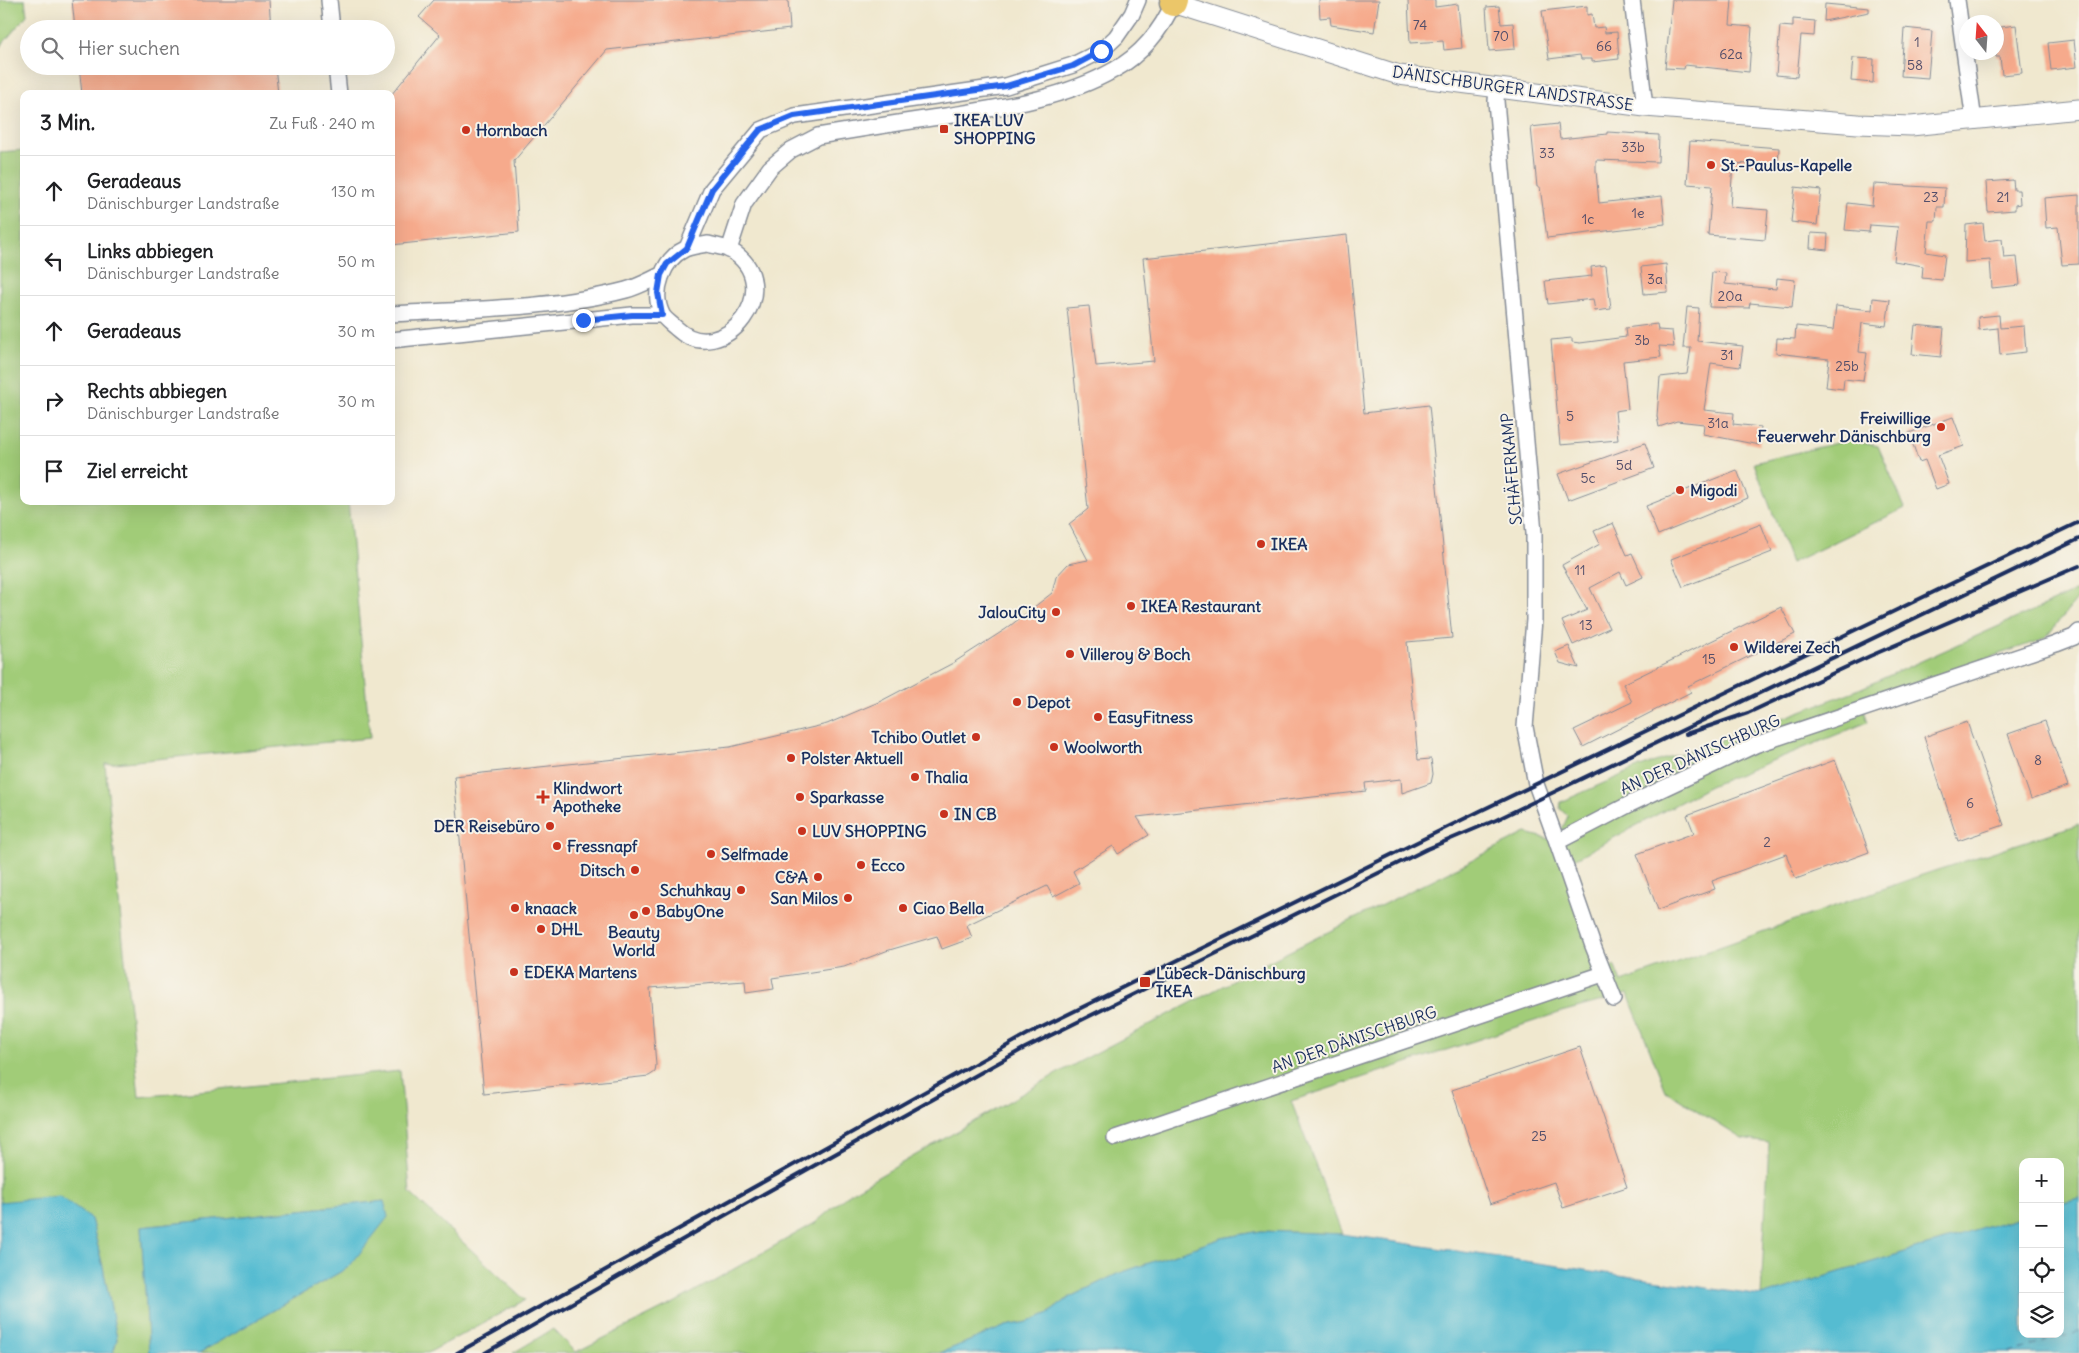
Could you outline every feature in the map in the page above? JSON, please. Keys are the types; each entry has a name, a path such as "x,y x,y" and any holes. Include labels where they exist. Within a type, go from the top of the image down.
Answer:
{"street":[{"path":"328,0 331,20"},
{"path":"687,248 712,189 760,130 794,116 1006,86 1073,66 1101,51 1116,37 1132,14 1138,0"},
{"path":"1632,0 1645,106"},
{"path":"1957,0 1974,120"},
{"name":"DÄNISCHBURGER LANDSTRASSE","path":"729,250 744,204 770,168 790,150 818,136 1011,106 1073,88 1115,70 1142,48 1166,21 1173,1 1399,75 1498,89 1645,106 1858,124 1911,126 2079,108"},
{"path":"337,75 338,90"},
{"name":"SCHÄFERKAMP","path":"1498,89 1496,101 1534,533 1534,620 1525,727 1536,784 1557,842"},
{"path":"708,244 729,250 746,266 754,289 748,314 737,328 725,335 709,339 692,337 679,331 662,315 658,293 661,275 667,264 687,248 708,244"},
{"path":"395,314 542,303 592,297 628,290 661,275"},
{"path":"395,339 632,315 662,315"},
{"name":"AN DER DÄNISCHBURG","path":"1557,842 1630,804 1755,745 2056,644 2074,637 2079,632"},
{"path":"1557,842 1614,999"},
{"name":"AN DER DÄNISCHBURG","path":"1115,1138 1604,974"}],"green space":[{"path":"0,0 25,0 27,15 23,20 20,20 20,23 0,47"},
{"path":"20,150 20,505 348,505 370,738 105,764 139,1097 400,1071 410,1193 525,1300 428,1353 199,1353 349,1267 384,1201 141,1227 149,1353 113,1353 117,1339 103,1267 91,1219 0,1202 0,152"},
{"path":"1849,440 1878,446 1905,508 1791,563 1754,463"},
{"path":"2079,590 2079,597 2047,636 2038,641 1861,701 1868,722 1710,786 1565,864 1604,974 1614,965 1621,982 1922,875 2079,824 2079,1199 2064,1203 2064,1158 2019,1158 2019,1217 1761,1296 1769,1143 1742,1139 1666,1091 1628,994 1565,1011 1291,1101 1342,1234 1261,1231 1222,1238 1117,1274 1070,1297 1049,1313 1028,1322 1006,1326 940,1353 513,1353 553,1329 576,1352 674,1303 815,1223 850,1193 1058,1073 1272,960 1526,833 1557,841 1568,816 1560,809 1561,802 1640,767 1751,730 1857,690"}],"water":[{"path":"59,1196 91,1219 103,1267 117,1339 113,1353 0,1353 0,1202"},
{"path":"2079,1199 2079,1353 940,1353 1006,1326 1028,1322 1049,1313 1070,1297 1117,1274 1222,1238 1261,1231 1342,1234 1761,1296 2019,1217 2019,1338 2064,1338 2064,1203"},
{"path":"384,1201 388,1217 349,1267 199,1353 149,1353 141,1227"}],"building":[{"path":"72,0 269,0 270,20 74,20"},
{"name":"Hornbach","path":"434,0 788,0 790,29 607,50 514,161 519,232 395,245 395,90 440,35 419,17"},
{"path":"1319,0 1379,0 1374,32 1331,25 1330,17 1320,18"},
{"path":"1408,0 1435,0 1435,7 1458,4 1462,48 1444,50 1443,41 1410,43"},
{"path":"1672,0 1732,0 1730,25 1752,27 1749,72 1685,65 1684,69 1665,68"},
{"path":"1825,4 1869,8 1869,12 1824,21"},
{"path":"1499,6 1501,24 1513,23 1515,49 1489,51 1486,7"},
{"path":"1587,6 1587,15 1592,14 1594,28 1604,27 1605,33 1617,32 1619,59 1592,62 1592,59 1581,59 1580,55 1549,59 1542,11"},
{"path":"1793,19 1815,21 1814,36 1801,35 1797,77 1776,75 1780,26 1793,27"},
{"path":"2016,25 2022,73 2002,75 2000,60 2004,60 2004,27"},
{"path":"1904,28 1932,31 1928,78 1901,76"},
{"path":"2074,40 2077,67 2051,70 2048,43"},
{"path":"1853,58 1874,59 1873,83 1851,81"},
{"path":"80,75 276,75 278,90 82,90"},
{"path":"1558,124 1560,139 1607,134 1607,132 1659,135 1658,162 1596,160 1596,171 1599,203 1662,196 1665,224 1547,238 1540,187 1537,187 1531,127"},
{"path":"1690,141 1779,148 1778,166 1733,163 1730,207 1768,210 1765,240 1708,235 1712,186 1687,184"},
{"path":"2013,180 2014,190 2019,190 2020,204 2015,205 2015,210 1988,212 1986,182"},
{"path":"1874,184 1945,188 1944,207 1937,207 1936,221 1929,221 1926,252 1945,255 1942,280 1922,278 1923,266 1894,261 1898,227 1870,225 1869,232 1845,230 1848,203 1872,206"},
{"path":"1795,187 1821,190 1817,225 1791,222"},
{"path":"2079,195 2079,264 2062,265 2058,227 2046,228 2044,198"},
{"path":"1983,223 1985,241 2002,239 2004,258 2017,257 2020,285 1992,288 1990,260 1965,262 1966,225"},
{"path":"1811,233 1828,234 1827,250 1810,248"},
{"path":"1347,235 1364,413 1429,405 1452,638 1407,642 1418,760 1431,759 1433,774 1431,783 1402,793 1401,779 1365,783 1366,791 1137,817 1149,835 1118,854 1113,846 1073,871 1079,883 1053,897 1047,886 967,925 972,938 942,949 937,936 886,951 844,967 772,978 774,989 746,993 745,981 650,988 656,1065 655,1072 649,1076 484,1094 454,776 730,747 827,724 881,701 953,663 1006,629 1052,593 1056,577 1068,564 1088,560 1069,524 1088,509 1067,308 1089,306 1096,366 1154,361 1143,258"},
{"path":"1666,264 1668,292 1644,294 1641,267"},
{"path":"1606,265 1611,309 1595,311 1593,299 1548,304 1545,281 1592,276 1591,267"},
{"path":"1712,272 1726,273 1725,284 1776,289 1777,278 1795,280 1792,307 1750,303 1749,308 1709,307"},
{"path":"1873,298 1890,300 1886,326 1862,323 1859,352 1867,353 1863,381 1844,379 1843,389 1826,387 1829,359 1776,353 1777,338 1795,339 1796,326 1833,330 1836,306 1872,310"},
{"path":"1687,307 1699,308 1697,341 1743,346 1740,367 1711,363 1704,410 1734,413 1733,424 1761,427 1759,445 1703,434 1704,424 1677,421 1659,427 1657,416 1660,377 1687,374 1691,348 1683,348"},
{"path":"1999,315 2000,328 2024,326 2026,352 2000,355 1998,328 1979,330 1978,317"},
{"path":"1657,324 1658,330 1672,331 1674,347 1659,346 1661,357 1623,361 1628,409 1615,411 1618,440 1560,445 1551,340 1572,338 1572,342 1580,343 1626,337 1625,328"},
{"path":"1915,325 1944,328 1941,357 1912,354"},
{"name":"Freiwillige Feuerwehr Dänischburg","path":"1953,417 1964,446 1938,455 1949,484 1936,489 1925,460 1919,462 1909,433"},
{"path":"1645,443 1654,468 1568,500 1558,474"},
{"path":"1737,470 1748,498 1658,535 1646,506"},
{"path":"1613,523 1627,555 1632,553 1643,577 1626,585 1620,572 1590,588 1609,628 1573,645 1562,621 1587,610 1562,565 1600,544 1594,531"},
{"path":"1761,524 1772,552 1683,587 1671,559"},
{"path":"1781,607 1795,634 1688,686 1691,692 1583,747 1574,730 1632,702 1623,684"},
{"path":"1569,646 1579,668 1560,663 1555,652"},
{"path":"2045,721 2068,786 2031,799 2008,734"},
{"path":"1967,722 2004,825 1958,841 1924,737"},
{"path":"1835,760 1869,852 1796,879 1786,854 1712,881 1715,889 1658,910 1637,854 1694,833 1687,815"},
{"path":"1580,1047 1627,1187 1563,1208 1554,1182 1490,1204 1452,1090"}],"ferry route":[{"path":"2010,1353 2079,1331"}],"railway":[{"path":"457,1353 1028,1034 1480,811 2079,522"},
{"path":"485,1353 715,1221 1023,1049 1427,849 1496,820 2079,539"},
{"path":"1686,734 1748,713 1870,656 2079,566"}],"place":[{"name":"IKEA LUV SHOPPING","path":"944,129"},
{"name":"Hornbach","path":"466,130"},
{"name":"St.-Paulus-Kapelle","path":"1711,165"},
{"name":"Freiwillige Feuerwehr Dänischburg","path":"1941,427"},
{"name":"Migodi","path":"1680,490"},
{"name":"IKEA","path":"1261,544"},
{"name":"IKEA Restaurant","path":"1131,606"},
{"name":"JalouCity","path":"1056,612"},
{"name":"Wilderei Zech","path":"1734,647"},
{"name":"Villeroy & Boch","path":"1070,654"},
{"name":"Depot","path":"1017,702"},
{"name":"EasyFitness","path":"1098,717"},
{"name":"Tchibo Outlet","path":"976,737"},
{"name":"Woolworth","path":"1054,747"},
{"name":"Polster Aktuell","path":"791,758"},
{"name":"Thalia","path":"915,777"},
{"name":"Klindwort Apotheke","path":"543,797"},
{"name":"Sparkasse","path":"800,797"},
{"name":"IN CB","path":"944,814"},
{"name":"DER Reisebüro","path":"550,826"},
{"name":"LUV SHOPPING","path":"802,831"},
{"name":"Fressnapf","path":"557,846"},
{"name":"Selfmade","path":"711,854"},
{"name":"Ecco","path":"861,865"},
{"name":"Ditsch","path":"635,870"},
{"name":"C&A","path":"818,877"},
{"name":"Schuhkay","path":"741,890"},
{"name":"San Milos","path":"848,898"},
{"name":"knaack","path":"515,908"},
{"name":"Ciao Bella","path":"903,908"},
{"name":"BabyOne","path":"646,911"},
{"name":"Beauty World","path":"634,915"},
{"name":"DHL","path":"541,929"},
{"name":"EDEKA Martens","path":"514,972"},
{"name":"Lübeck-Dänischburg IKEA","path":"1145,982"}],"route":[{"path":"583,320 632,315 662,315 658,293 661,275 667,264 678,253 687,248 712,189 760,130 794,116 826,110 1006,86 1073,66 1101,51"}]}
